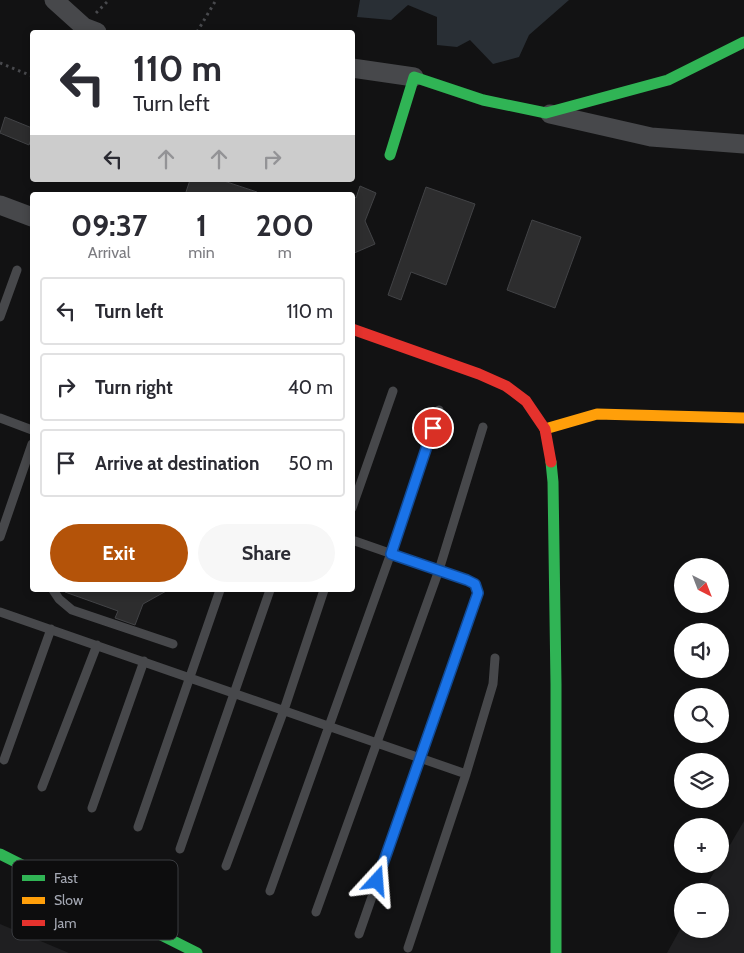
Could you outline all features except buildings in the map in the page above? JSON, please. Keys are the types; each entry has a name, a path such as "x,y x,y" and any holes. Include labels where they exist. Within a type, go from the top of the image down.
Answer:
{"street":[{"path":"54,0 84,27 92,30"},
{"path":"546,113 668,80 744,42"},
{"path":"355,68 414,77 483,100 651,137 744,144"},
{"path":"390,155 414,77"},
{"path":"0,205 30,216"},
{"path":"355,330 494,380 526,401 545,429 551,451 553,482 556,684 556,953"},
{"path":"545,429 597,414 744,418"},
{"path":"0,854 12,860"},
{"path":"171,940 197,953"}],"lane":[{"path":"0,318 16,270"},
{"path":"355,499 393,391"},
{"path":"270,891 391,554 439,410"},
{"path":"0,418 30,429"},
{"path":"316,912 439,570 483,427"},
{"path":"0,537 30,450"},
{"path":"355,541 467,580 475,584 478,593 359,934"},
{"path":"54,592 72,610 173,644"},
{"path":"138,827 219,592"},
{"path":"180,849 269,592"},
{"path":"226,866 284,710 323,592"},
{"path":"0,612 466,774"},
{"path":"4,760 51,629"},
{"path":"42,787 97,646"},
{"path":"408,948 466,774 493,684 496,658"},
{"path":"92,808 144,661"}],"path":[{"path":"198,30 216,0"},
{"path":"0,63 30,75"}],"shaded area":[{"path":"360,0 569,0 529,35 519,57 493,64 470,40 457,47 437,45 437,17 408,5 391,20 357,17"},
{"path":"744,821 744,953 667,953 675,938 729,938 729,883 708,883 714,873 729,873 729,847"},
{"path":"0,924 12,929 12,940 38,940 69,953 0,953"}],"traffic: fast":[{"path":"390,155 414,77 483,100 546,113 668,80 744,42"},
{"path":"551,462 553,482 556,684 556,953"},
{"path":"0,854 12,860"},
{"path":"171,940 197,953"}],"traffic: slow":[{"path":"545,429 597,414 744,418"}],"traffic: jam":[{"path":"355,330 479,374 506,386 526,401 545,429 551,462"}],"route":[{"path":"377,881 478,593 475,584 467,580 391,554 433,428"}]}
